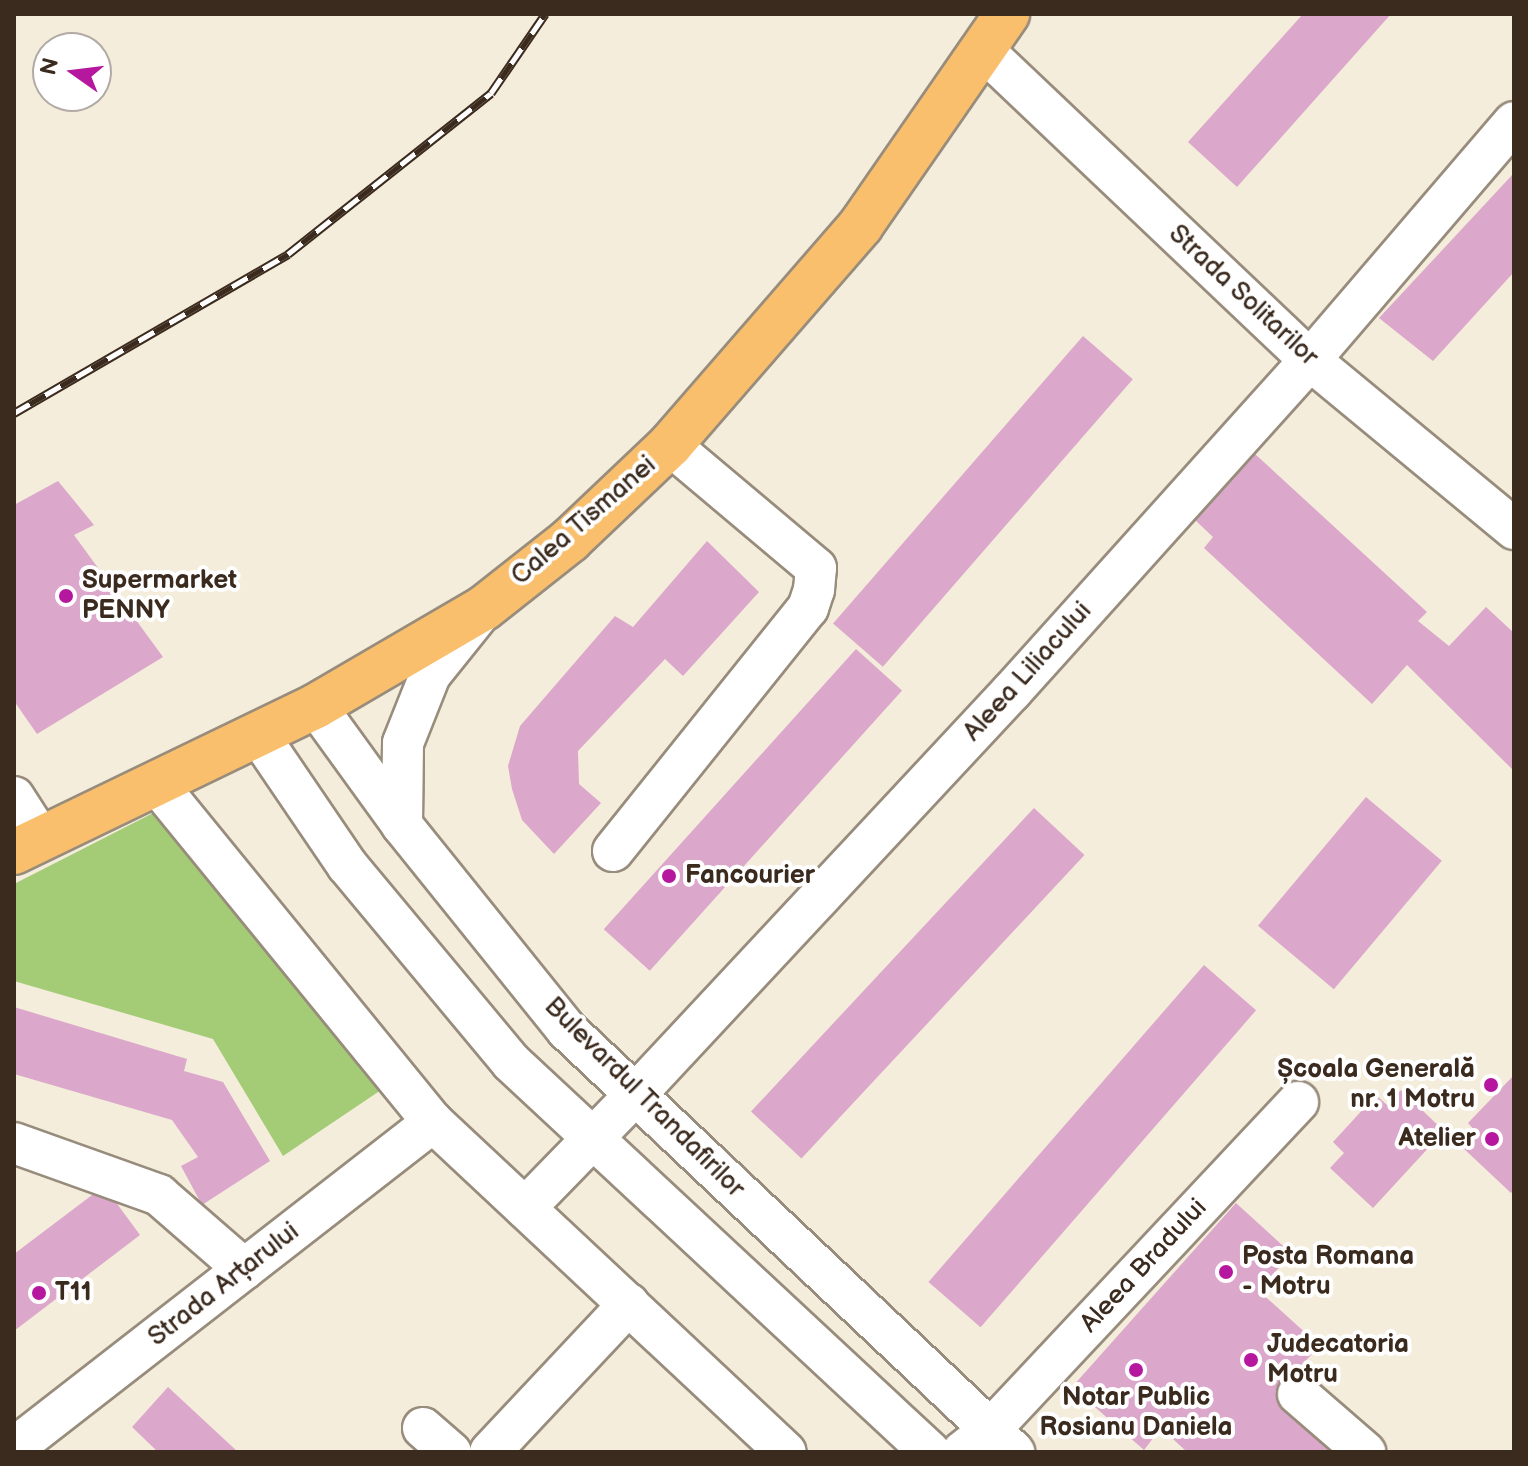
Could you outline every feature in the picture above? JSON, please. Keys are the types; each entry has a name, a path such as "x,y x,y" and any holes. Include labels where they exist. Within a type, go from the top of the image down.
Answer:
{"main road":[{"name":"Calea Tismanei","path":"28,845 316,706 484,608 570,540 670,445 861,225 1007,14"}],"street":[{"name":"Strada Solitarilor","path":"983,50 1310,360 1511,521"},
{"name":"Aleea Liliacului","path":"525,1208 594,1139 1012,691 1310,360 1514,122"},
{"path":"613,851 808,608 814,590 816,568 670,445"},
{"path":"402,825 403,743 430,675 484,608"},
{"name":"Bulevardul Trandafirilor","path":"316,706 402,825 567,1030 989,1445"},
{"path":"258,734 347,865 511,1062 930,1452"},
{"path":"157,784 433,1122 786,1452"},
{"path":"14,797 28,845"},
{"name":"Aleea Bradului","path":"989,1445 1298,1102"},
{"name":"Strada Arțarului","path":"34,1444 244,1269 433,1122"},
{"path":"14,1143 159,1195 244,1269"},
{"path":"490,1452 629,1304"},
{"path":"1298,1394 1365,1452"}],"green space":[{"path":"161,809 384,1088 283,1156 213,1039 14,981 14,884"}],"building":[{"path":"1303,14 1391,14 1237,187 1188,142"},
{"path":"1514,173 1514,272 1433,361 1379,318"},
{"path":"1083,336 1133,379 883,667 833,624"},
{"path":"1255,454 1427,612 1418,621 1449,646 1486,607 1514,633 1514,771 1407,665 1372,704 1204,548 1213,537 1194,519"},
{"name":"Supermarket PENNY","path":"58,481 94,525 74,535 163,657 37,734 14,701 14,505"},
{"path":"707,541 759,592 683,676 665,659 578,751 579,784 601,803 554,854 522,820 512,789 508,766 520,726 615,616 633,627"},
{"path":"856,649 902,690 650,971 604,929"},
{"path":"1366,797 1442,861 1334,989 1258,926"},
{"path":"1034,808 1084,855 801,1159 751,1112"},
{"path":"1204,965 1256,1010 981,1327 928,1282"},
{"path":"14,1007 187,1059 184,1071 223,1082 270,1161 202,1205 181,1166 198,1157 172,1120 14,1074"},
{"name":"Atelier","path":"1514,1075 1514,1189 1511,1193 1462,1147 1476,1132 1468,1123"},
{"path":"1401,1090 1444,1131 1373,1208 1330,1168 1344,1153 1333,1142 1376,1095 1387,1105"},
{"name":"T11","path":"104,1186 140,1235 14,1331 14,1254"},
{"path":"1236,1203 1292,1254 1258,1290 1320,1346 1275,1392 1337,1452 1187,1452 1161,1428 1144,1450 1072,1387"},
{"path":"168,1387 238,1452 158,1452 132,1427"}],"railway":[{"path":"14,413 288,254 491,93 545,14"}],"place":[{"name":"Supermarket PENNY","path":"66,596"},
{"name":"Fancourier","path":"669,876"},
{"name":"Școala Generală nr. 1 Motru","path":"1491,1085"},
{"name":"Atelier","path":"1492,1139"},
{"name":"Posta Romana - Motru","path":"1226,1272"},
{"name":"T11","path":"39,1293"},
{"name":"Judecatoria Motru","path":"1251,1360"},
{"name":"Notar Public Rosianu Daniela","path":"1136,1370"}]}
